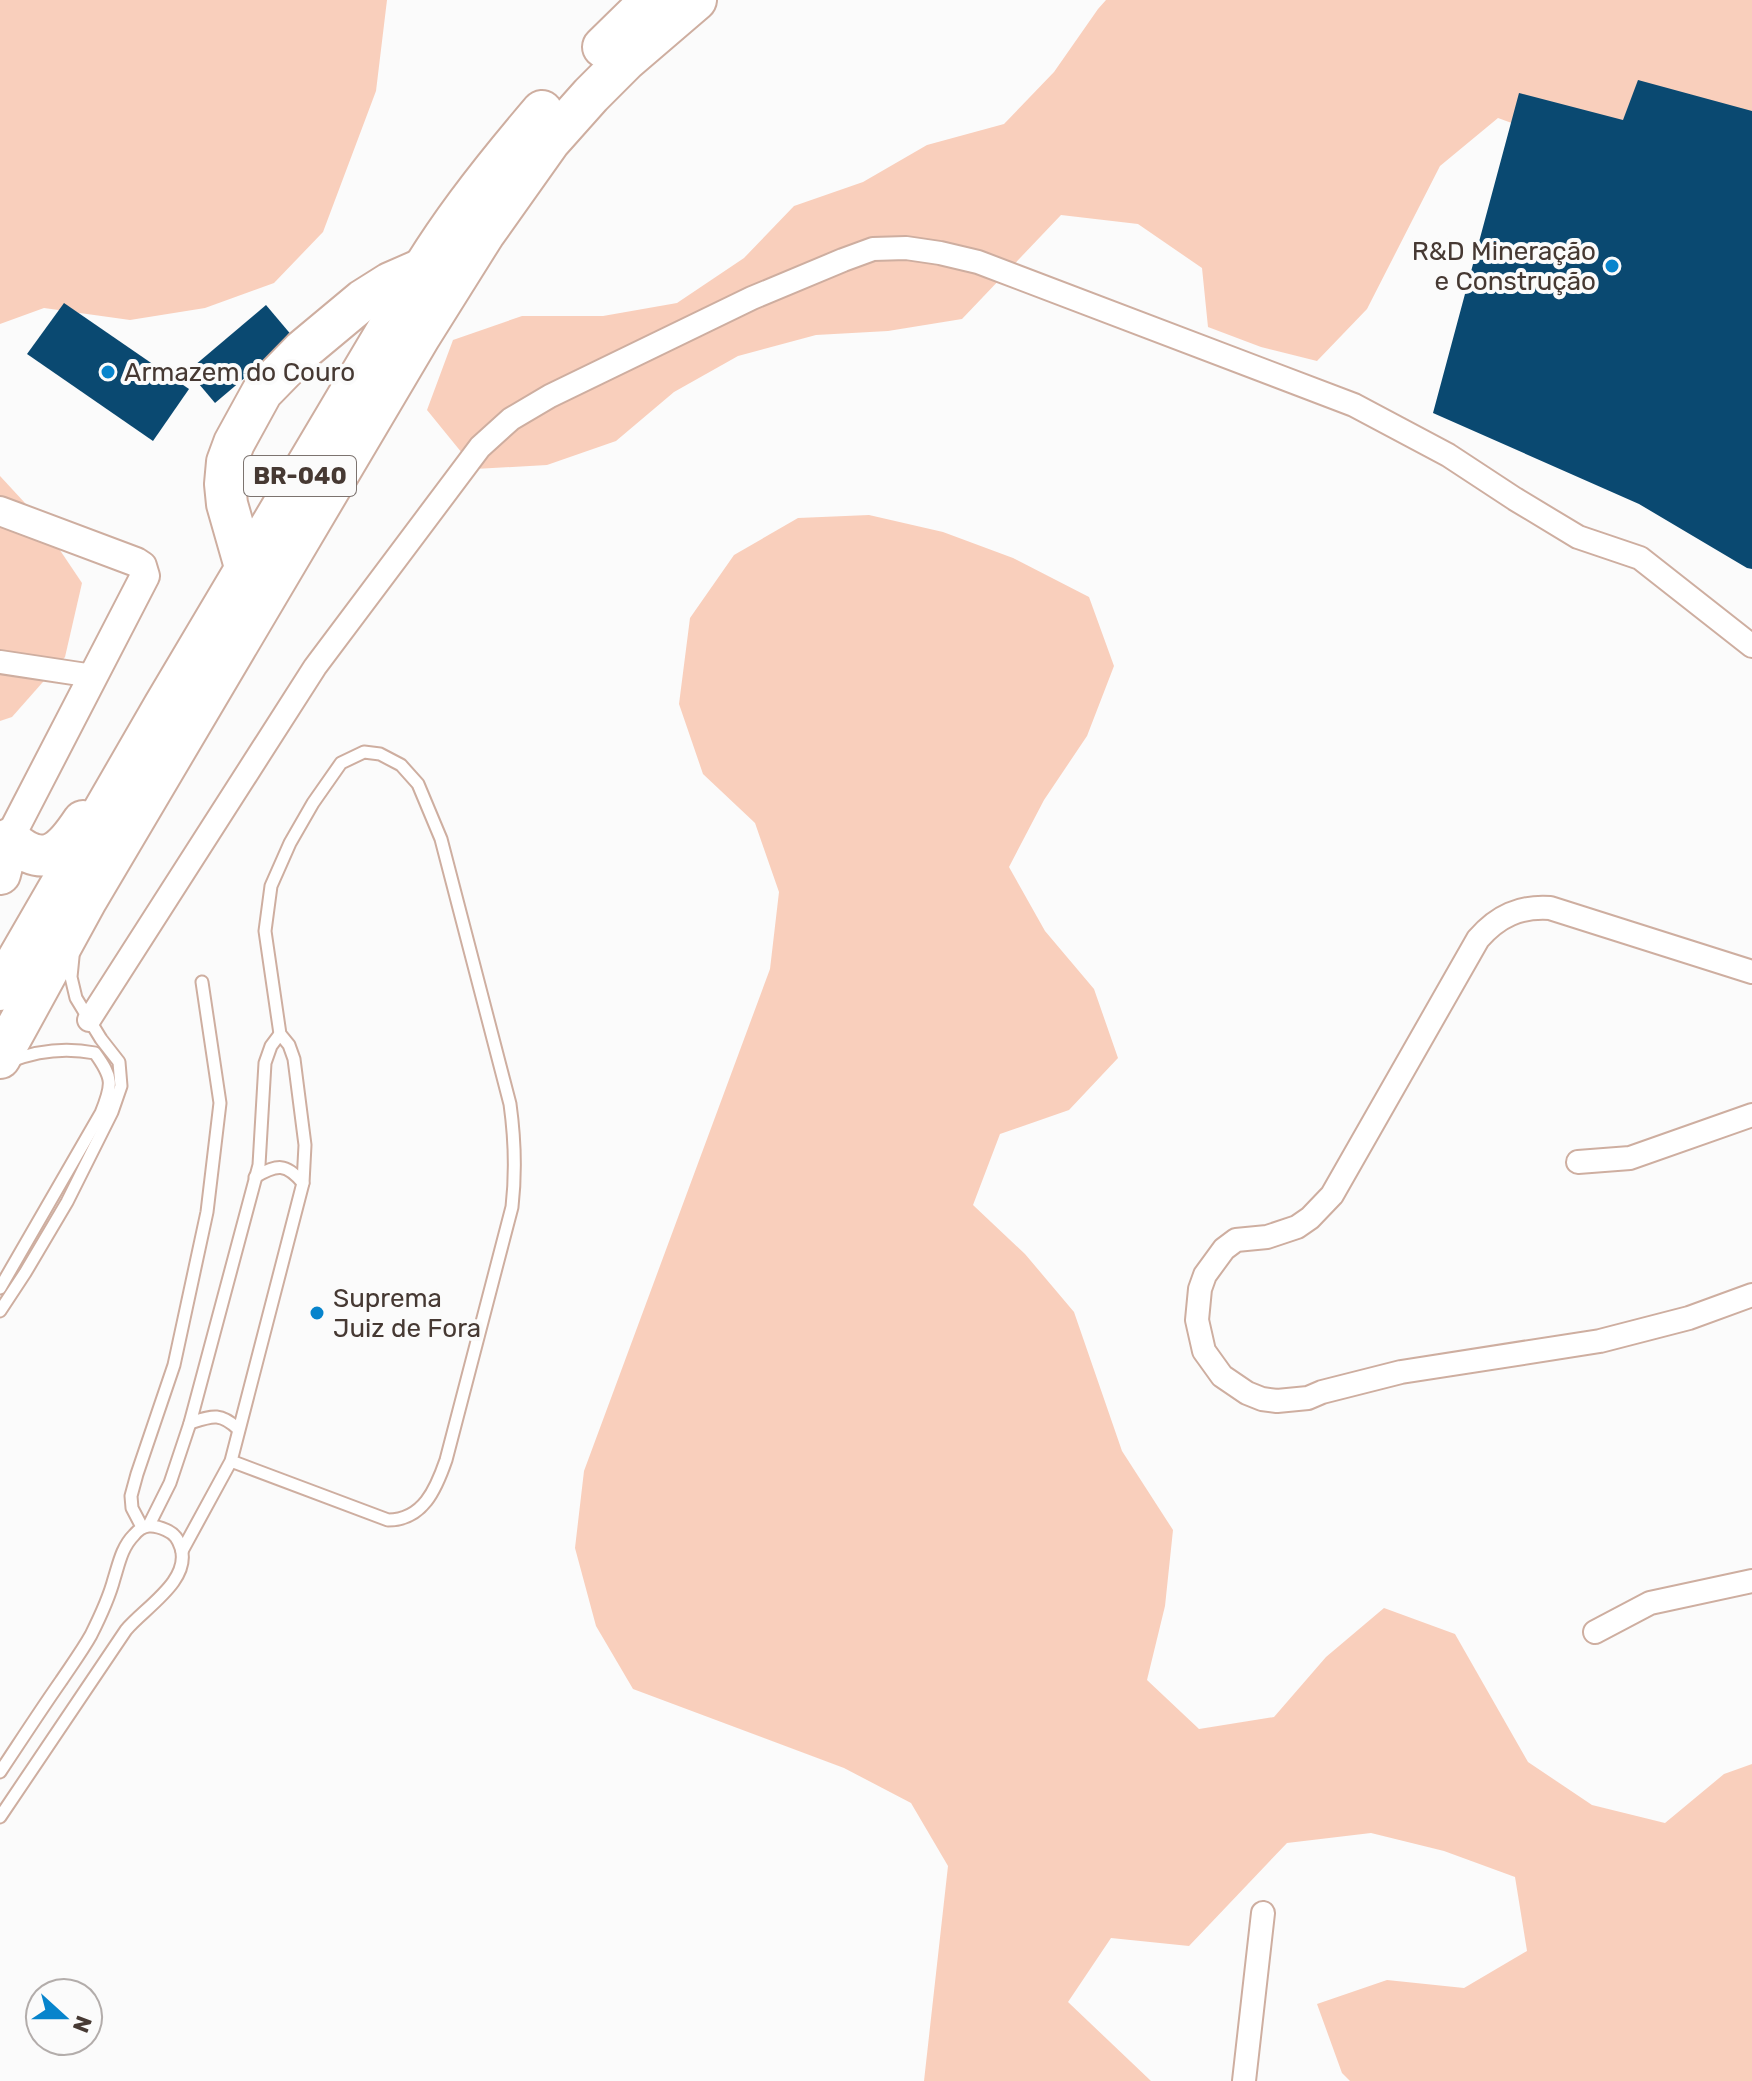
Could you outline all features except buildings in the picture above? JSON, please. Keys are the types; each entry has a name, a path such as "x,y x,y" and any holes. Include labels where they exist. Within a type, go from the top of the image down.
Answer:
{"highway":[{"name":"BR-040","path":"0,990 422,269 487,177 548,103 651,0"},
{"name":"BR-040","path":"0,1058 87,899 420,336 484,234 550,141 626,60 696,0"},
{"path":"245,567 227,504 227,462 262,392 303,350 363,300 390,283 422,269"},
{"path":"5,856 21,849 31,854 52,854 63,846 164,706"}],"street":[{"path":"95,1029 315,667 480,447 511,419 591,376 752,298 873,249 906,248 978,262 1354,405 1448,455 1578,537 1640,558 1752,646"},
{"path":"0,511 136,562 144,571 143,581 5,856"},
{"path":"0,662 93,676"},
{"path":"1752,972 1550,908 1524,909 1499,919 1478,939 1332,1195 1297,1227 1267,1237 1236,1240 1224,1249 1205,1275 1200,1289 1197,1320 1204,1351 1234,1386 1262,1399 1292,1401 1401,1372 1600,1341 1689,1318 1752,1295"},
{"path":"1578,1162 1630,1158 1752,1115"},
{"path":"1595,1632 1650,1603 1752,1581"},
{"path":"1244,2081 1263,1913"}],"lane":[{"path":"182,1551 231,1461 303,1183 305,1145 294,1059 289,1045 280,1034 265,931 271,886 290,843 341,763 364,752 380,754 401,765 418,784 441,839 510,1104 516,1176 512,1207 446,1460 438,1484 420,1508 399,1520 388,1520 231,1461"},
{"path":"0,1311 67,1202 121,1086 119,1062 76,998 71,977 87,899"},
{"path":"0,1817 126,1630 168,1589 181,1569 182,1551 177,1537 165,1529 145,1526 132,1508 131,1496 174,1365 207,1212 220,1103 202,982"},
{"path":"0,1288 109,1095 111,1082 108,1071 95,1053 95,1029"},
{"path":"0,1772 89,1637 109,1595 127,1542 145,1526 170,1483 190,1423 259,1165 265,1063 271,1046 280,1034"},
{"path":"0,1068 33,1053 76,1049 95,1053"},
{"path":"255,1177 280,1167 293,1171 303,1183"},
{"path":"190,1423 220,1417 238,1429"}],"shaded area":[{"path":"0,0 387,0 376,91 323,232 274,283 205,308 130,320 44,308 0,324"},
{"path":"1106,0 1752,0 1752,260 1639,170 1498,118 1440,166 1367,309 1317,361 1261,347 1208,327 1202,268 1138,224 1061,215 962,319 888,331 816,335 738,356 674,392 616,441 547,465 475,469 427,410 453,340 522,316 603,316 677,303 744,258 794,206 863,182 927,145 1004,124 1054,72"},
{"path":"0,476 37,516 82,583 65,657 12,717 0,721"},
{"path":"869,515 943,532 1013,558 1089,597 1114,666 1087,736 1044,800 1009,867 1045,931 1094,989 1118,1058 1069,1110 1000,1134 973,1205 1025,1254 1074,1312 1122,1451 1173,1530 1165,1606 1147,1680 1199,1729 1274,1717 1326,1657 1384,1608 1455,1634 1528,1762 1592,1805 1665,1823 1724,1774 1752,1764 1752,2081 1350,2081 1342,2073 1317,2004 1387,1980 1464,1988 1527,1951 1515,1877 1444,1851 1371,1833 1287,1843 1189,1946 1111,1938 1068,2002 1151,2081 924,2081 948,1866 911,1803 844,1768 633,1689 596,1626 575,1548 584,1471 770,969 779,892 755,823 703,774 679,704 690,618 734,555 798,518"}],"place":[{"name":"R&D Mineração e Construção","path":"1612,266"},
{"name":"Armazem do Couro","path":"108,372"},
{"name":"Suprema Juiz de Fora","path":"317,1313"}]}
